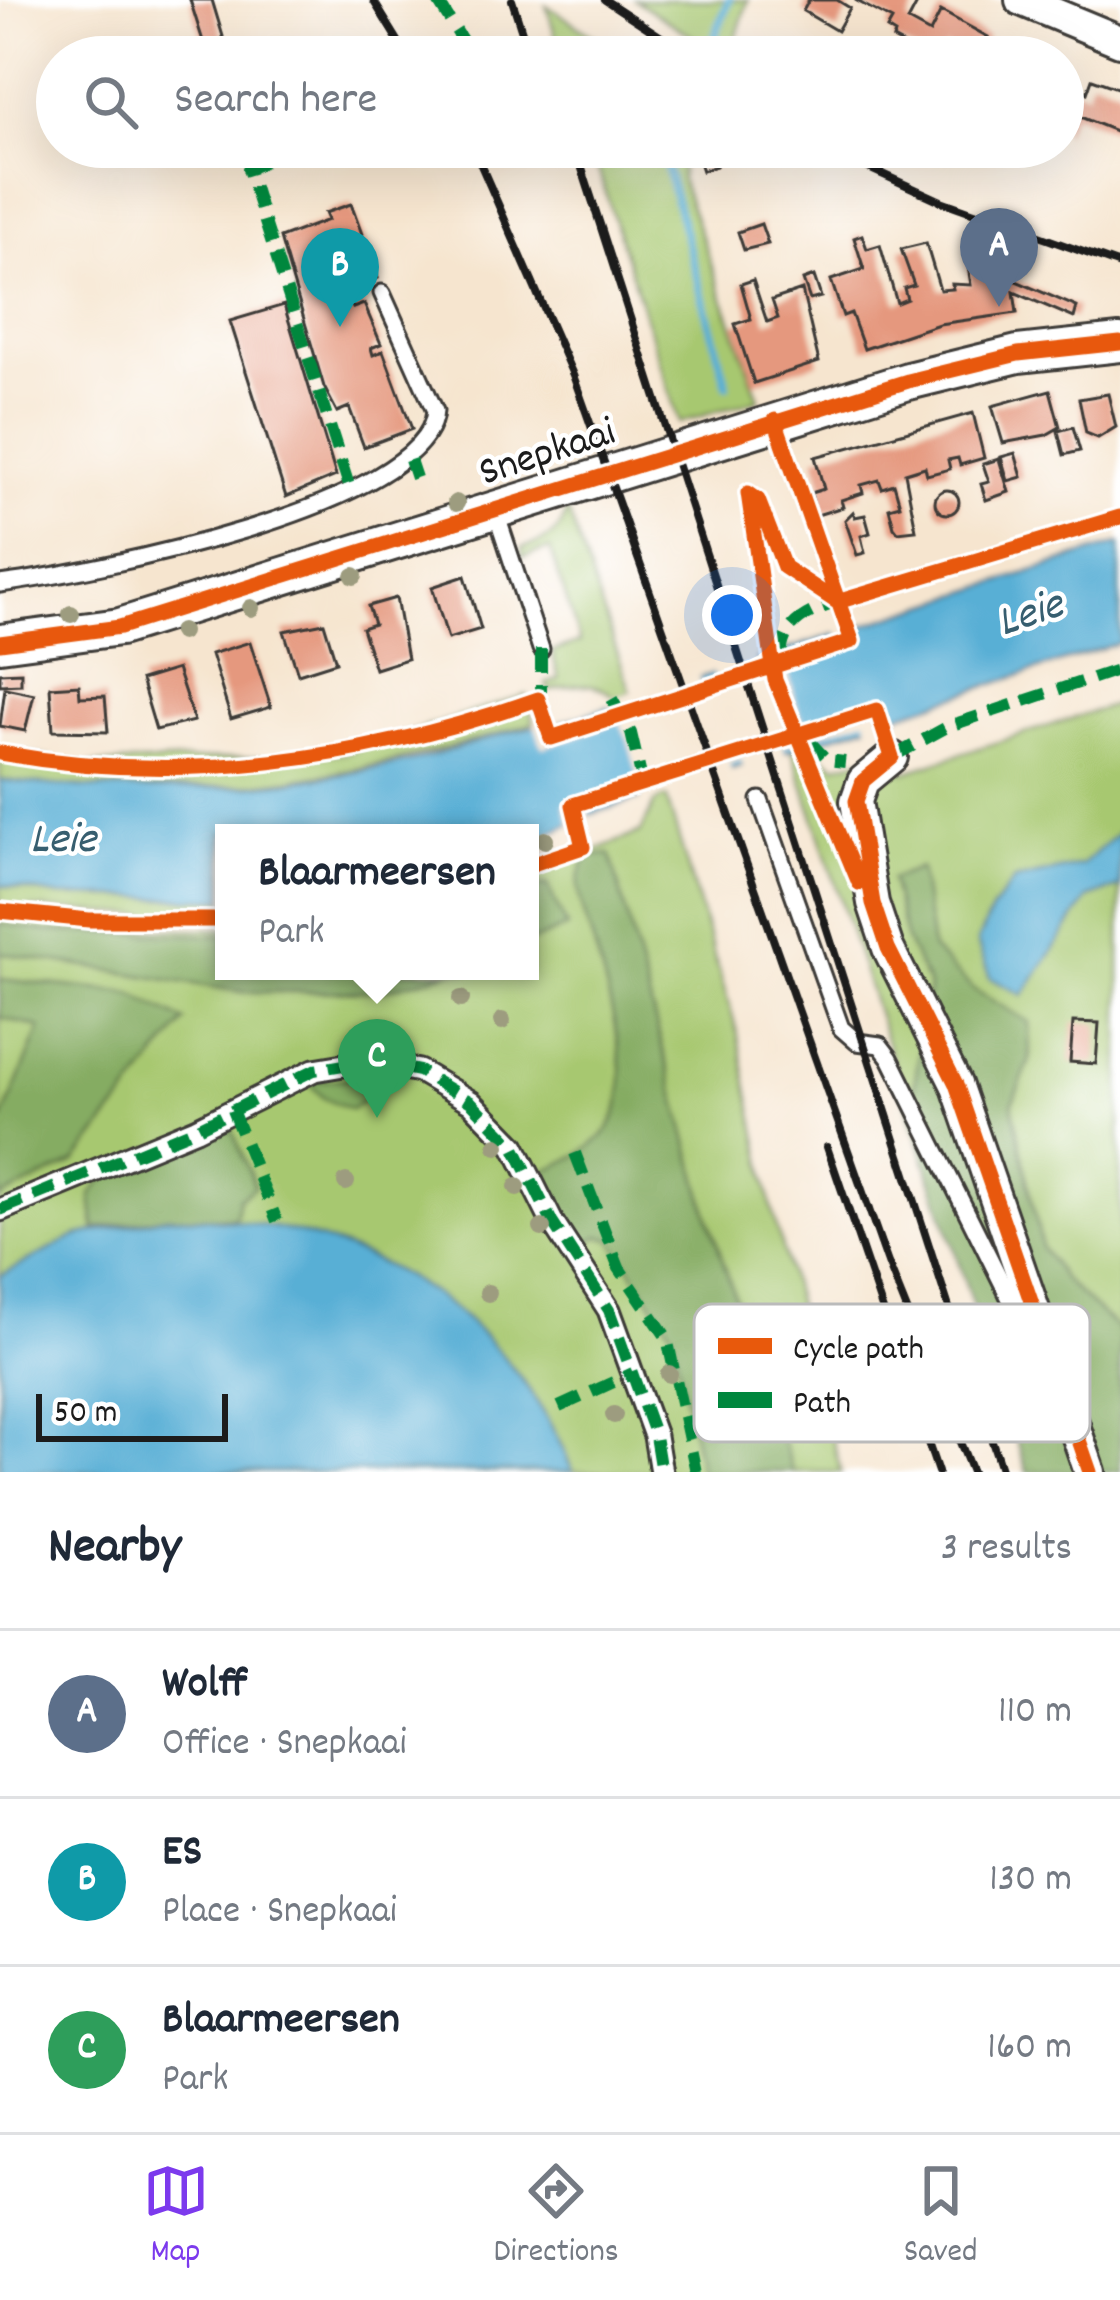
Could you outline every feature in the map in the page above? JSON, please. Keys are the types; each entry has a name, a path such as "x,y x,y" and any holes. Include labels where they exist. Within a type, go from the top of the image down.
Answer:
{"street":[{"path":"1021,0 1120,41"},
{"name":"Snepkaai","path":"0,643 120,627 908,381 1018,354 1120,343"},
{"path":"892,757 863,782 856,801 873,903 888,948 956,1084 1030,1304"},
{"path":"0,1210 196,1129 314,1070 368,1061 419,1071 471,1102 514,1146 553,1222 609,1310 655,1436 661,1472"},
{"path":"1079,1442 1090,1472"}],"lane":[{"path":"0,584 154,555 266,523 351,492 410,460 434,432 436,411 382,293"},
{"path":"495,510 541,649"},
{"path":"760,800 841,1028 857,1042 880,1046 890,1058 1013,1304"}],"green space":[{"path":"635,0 748,0 737,36 691,36"},
{"path":"546,5 594,36 556,36"},
{"path":"598,168 681,168 759,399 679,423"},
{"path":"567,508 631,692 615,698 592,685 548,691 546,684 559,679 552,652 580,642 550,549 522,557 522,548 552,535"},
{"path":"527,695 534,723 334,773 206,788 72,787 0,780 0,748 81,765 345,753"},
{"path":"1120,703 1120,1472 1090,1396 1090,1304 1054,1304 929,989 910,1114 792,750 807,746 836,765 879,755 904,772"},
{"path":"666,796 737,1031 771,1205 797,1304 694,1304 694,1442 833,1442 841,1472 0,1472 0,916 93,929 215,929 215,980 539,980 539,872 641,832 654,803"},
{"path":"610,854 709,1219 737,1304 694,1304 694,1442 672,1332 611,1239 600,1236 579,1248 563,1227 539,1173 600,1139 620,1102 617,1039 579,890 580,873 589,856"},
{"path":"920,868 932,949 973,989 1029,1022 1030,1060 1012,1104 1042,1248 1064,1280 1120,1331 1120,1472 1027,1472 1017,1442 1090,1442 1090,1304 972,1304 910,1114 929,986 906,940 891,879"},
{"path":"0,885 61,896 215,899 215,915 177,917 0,904"},
{"path":"547,885 567,927 539,939 539,886"},
{"path":"0,923 44,931 215,936 215,980 421,980 381,991 244,992 0,953"},
{"path":"0,979 130,993 185,1021 75,1162 0,1198 0,1126 40,1028 0,1017"},
{"path":"380,1076 365,1100 351,1109 324,1098 308,1082"},
{"path":"219,1126 232,1129 255,1187 239,1198 235,1218 167,1217 95,1229 91,1195 109,1170"},
{"path":"694,1442 783,1442 793,1472 700,1472"}],"water":[{"name":"Leie","path":"1120,543 1120,643 592,814 539,838 539,824 215,824 215,899 61,896 0,885 0,780 157,790 260,785 363,771 558,723"},
{"path":"1120,831 1120,887 1088,898 1023,995 990,978 977,942 992,909 1014,880 1082,865"},
{"path":"167,1217 233,1221 297,1233 356,1252 411,1280 461,1315 505,1359 543,1411 573,1472 0,1472 0,1276 76,1236"}],"pier":[{"path":"855,619 863,643 787,668 798,709 806,727 881,703 888,726 870,731 866,719 813,736 820,748 812,750 803,740 783,746 787,758 745,771 741,760 729,764 733,775 641,805 640,792 588,809 591,822 573,831 564,805 639,780 628,741 620,722 542,748 534,723 556,717 561,730 615,713 606,700 696,671 701,685 715,681 711,666 753,652 757,666 767,664 766,656 786,641 787,657 840,640 835,625"}],"building":[{"path":"190,0 212,0 223,36 201,36"},
{"path":"809,0 837,0 850,8 837,31 803,11"},
{"path":"855,0 919,0 908,21 930,33 941,11 986,36 894,36 887,29 892,20"},
{"path":"1092,79 1120,89 1120,133 1084,118"},
{"path":"351,204 378,278 346,290 353,308 364,304 381,344 371,348 373,355 383,351 412,429 364,447 349,407 337,412 324,387 280,238 328,220 325,213"},
{"path":"761,224 768,244 744,250 738,232"},
{"path":"862,235 867,249 880,245 897,303 907,299 904,288 914,285 901,249 926,243 940,290 953,289 952,284 971,285 967,260 1077,307 1074,318 1014,292 1017,313 939,324 864,349 851,313 843,316 831,280 864,269 854,238"},
{"path":"814,276 821,297 810,300 803,280"},
{"path":"753,280 767,322 778,318 772,300 802,290 819,362 754,383 735,324 751,319 741,284"},
{"path":"284,305 336,476 286,497 230,321"},
{"path":"1050,390 1060,427 1046,435 1003,443 992,406"},
{"path":"1108,394 1116,427 1098,438 1086,433 1079,399"},
{"path":"973,413 984,458 960,465 958,458 948,460 950,469 927,475 925,467 905,473 916,530 898,532 894,527 889,508 900,505 894,484 882,488 879,480 861,485 863,493 841,500 843,507 817,515 811,493 824,489 815,457"},
{"path":"1073,427 1080,451 1064,455 1058,431"},
{"path":"1015,453 1022,477 1008,481 1001,457"},
{"path":"999,459 1009,492 986,500 981,484 989,482 983,464"},
{"path":"947,490 959,502 947,514 935,502"},
{"path":"853,512 855,517 865,515 870,533 861,536 865,553 857,555 845,520"},
{"path":"465,576 481,629 448,639 432,587"},
{"path":"396,598 407,659 375,669 362,628 374,624 368,606"},
{"path":"324,623 336,662 298,674 284,631"},
{"path":"250,642 271,707 231,719 211,654"},
{"path":"177,669 194,721 156,730 141,680"},
{"path":"21,672 21,684 0,685 0,673"},
{"path":"79,685 80,697 105,696 108,732 53,731 50,687"},
{"path":"5,688 34,694 25,731 0,726"},
{"path":"1073,1022 1099,1023 1096,1064 1070,1062"}],"waterway":[{"path":"715,36 729,0"},
{"path":"667,168 727,385"}],"railway":[{"path":"373,0 395,36"},
{"path":"512,0 523,36"},
{"path":"605,0 660,36"},
{"path":"482,168 573,375 904,1304"},
{"path":"582,168 948,1304"},
{"path":"869,168 941,201 1120,265"},
{"path":"827,1147 881,1304"},
{"path":"928,1442 938,1472"},
{"path":"960,1442 972,1472"},
{"path":"992,1442 1002,1472"}],"marked path":[{"path":"437,0 460,36"},
{"path":"250,168 351,492"},
{"path":"410,460 416,478"},
{"path":"781,660 792,627 843,600"},
{"path":"541,649 541,708"},
{"path":"892,757 949,726 1120,669"},
{"path":"612,699 631,733 645,793"},
{"path":"807,739 827,760 845,762"},
{"path":"0,1210 196,1129 314,1070 368,1061 419,1071 471,1102 514,1146 552,1222 609,1310 655,1436 661,1472"},
{"path":"232,1110 277,1221"},
{"path":"575,1153 619,1268 667,1338 696,1472"},
{"path":"559,1407 633,1373"}],"cycle path":[{"path":"0,643 120,627 908,381 1018,354 1120,343"},
{"path":"0,753 137,767 272,762 406,738 538,699 551,738 852,641 775,420"},
{"path":"859,883 775,680 748,493 758,500 784,567 837,602 1120,517"},
{"path":"539,862 583,847 573,805 877,710 892,757 863,781 856,801 873,903 888,948 956,1084 1032,1304"},
{"path":"0,911 89,920 215,920"},
{"path":"1080,1442 1090,1472"}],"place":[{"name":"Wolff","path":"999,307"},
{"name":"ES","path":"340,327"},
{"name":"Blaarmeersen","path":"377,1118"}]}
